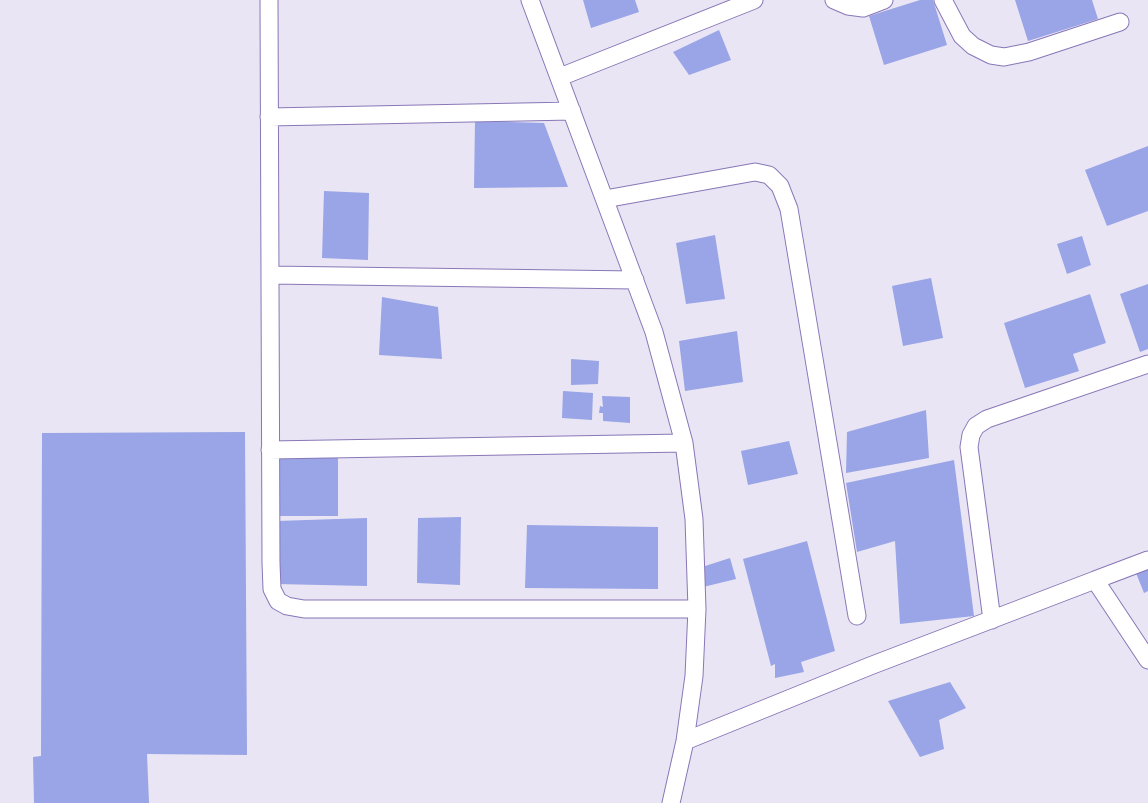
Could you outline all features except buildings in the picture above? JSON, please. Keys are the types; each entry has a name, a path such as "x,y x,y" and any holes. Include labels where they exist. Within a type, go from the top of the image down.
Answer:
{"street":[{"path":"269,0 270,450 272,589 278,600 287,606 304,609 697,609"},
{"path":"530,0 654,332 684,443 694,519 697,609 694,676 685,740 672,803"},
{"path":"560,77 754,0"},
{"path":"834,0 848,6 863,8 884,0"},
{"path":"943,0 962,36 974,46 991,55 1004,57 1028,52 1120,22"},
{"path":"269,116 572,111"},
{"path":"605,199 755,172 769,175 780,186 789,209 857,616"},
{"path":"270,276 634,280"},
{"path":"992,620 969,447 970,435 976,426 987,419 1148,364"},
{"path":"270,450 684,443"},
{"path":"685,740 870,666 1148,560"},
{"path":"1095,580 1148,660"}]}
